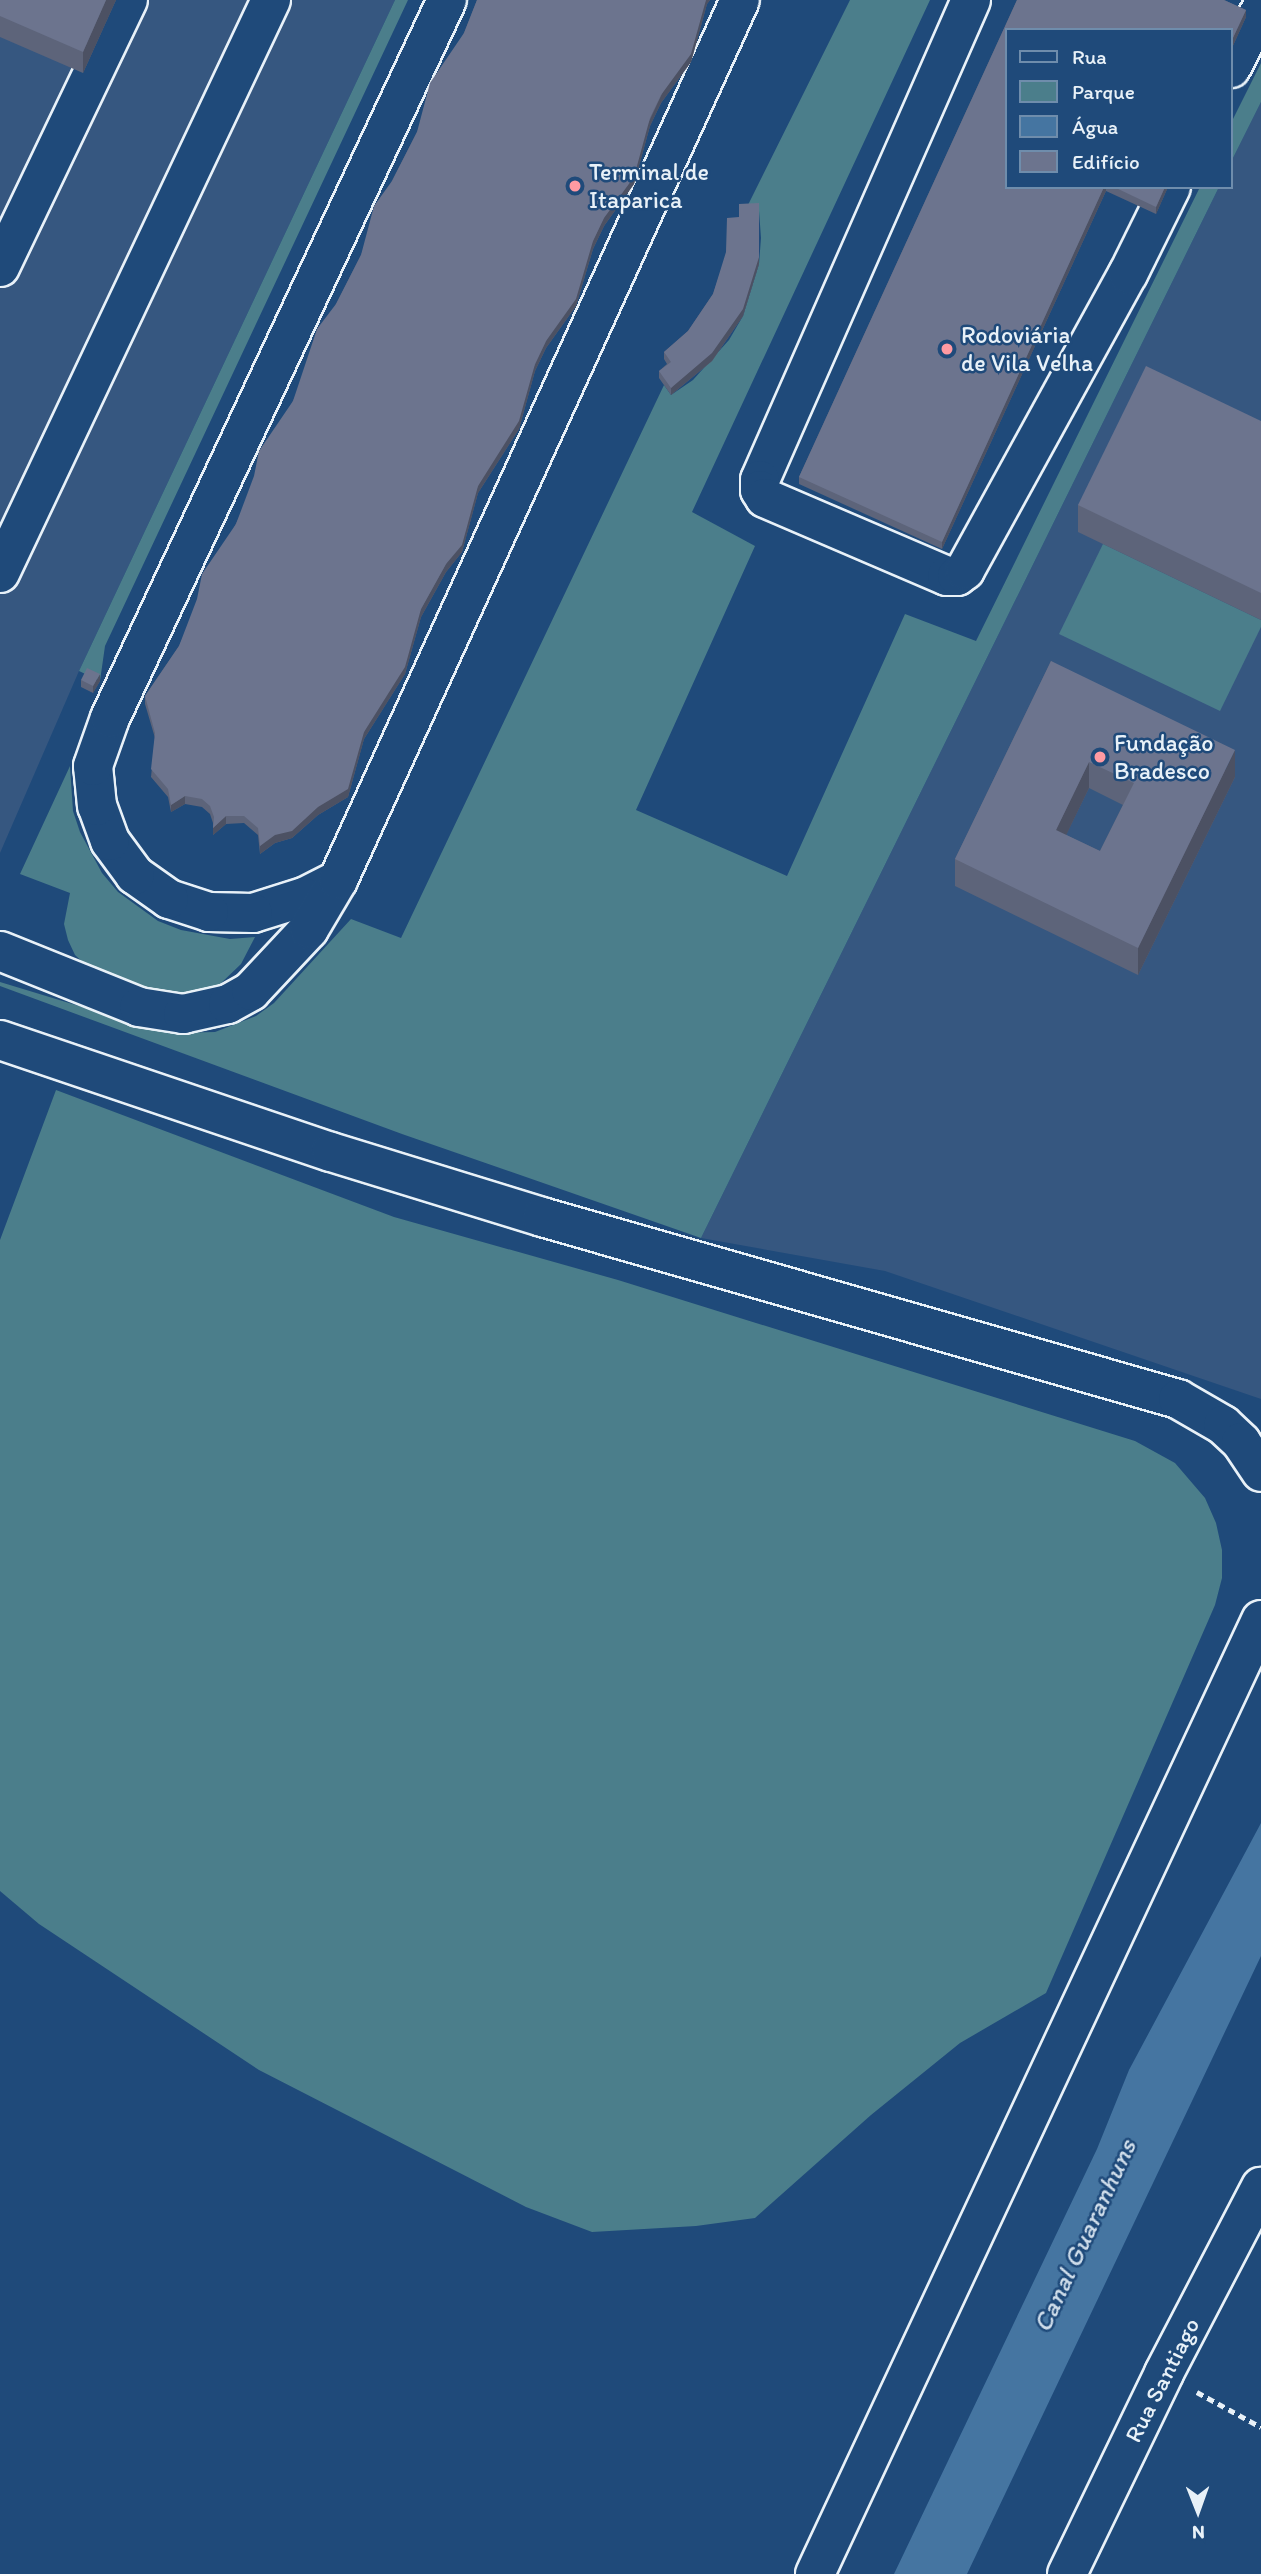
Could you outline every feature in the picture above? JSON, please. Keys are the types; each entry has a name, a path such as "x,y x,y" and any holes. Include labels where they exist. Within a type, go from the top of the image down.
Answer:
{"street":[{"path":"0,267 128,0"},
{"path":"0,573 271,0"},
{"path":"338,880 304,897 253,913 209,912 169,899 135,875 110,841 97,806 93,766 110,718 447,0"},
{"path":"0,951 139,1007 183,1014 228,1004 251,991 309,929 338,880 740,0"},
{"path":"971,0 760,480 760,490 765,498 947,576 957,576 965,570 1128,274 1170,189"},
{"path":"1233,64 1261,9"},
{"path":"0,1040 318,1148 515,1209 1178,1399 1223,1424 1241,1442 1261,1472"},
{"path":"815,2574 1261,1620"},
{"name":"Rua Santiago","path":"1067,2574 1164,2373 1261,2187"}],"path":[{"path":"1164,2373 1261,2427"}],"shaded area":[{"path":"0,0 395,0 79,671 0,853"},
{"name":"Fundação Bradesco","path":"1261,102 1261,1399 885,1271 701,1238 1218,189 1233,189 1233,158"}],"green space":[{"path":"395,0 408,0 105,646 100,681 79,671"},
{"path":"850,0 930,0 692,512 755,546 636,810 787,876 905,614 976,641 1199,189 1218,189 701,1238 402,1134 0,986 0,982 168,1033 215,1032 256,1016 274,1003 351,919 401,938 664,385 671,395 693,380 729,340 743,316 759,264 761,238 759,211 745,211"},
{"path":"1261,63 1261,102 1233,158 1233,119"},
{"path":"1103,544 1261,620 1261,627 1220,711 1059,634"},
{"path":"70,766 73,811 80,832 102,873 118,892 158,921 181,930 230,939 255,937 241,964 217,987 202,994 160,998 88,967 75,955 64,924 70,893 20,874"},
{"path":"56,1090 394,1217 618,1280 1135,1441 1175,1463 1205,1498 1216,1523 1222,1550 1222,1578 1215,1605 1046,1993 960,2043 871,2115 755,2218 696,2226 592,2232 526,2207 259,2070 39,1924 0,1891 0,1240"}],"water":[{"name":"Canal Guaranhuns","path":"1261,1823 1261,1956 967,2574 894,2574 1097,2149 1129,2070"}],"building":[{"path":"0,0 106,0 83,52 0,16"},
{"path":"477,0 706,0 691,54 661,95 650,118 634,177 604,218 593,241 576,299 546,341 535,364 519,421 478,486 462,545 446,564 421,609 405,667 364,732 348,789 318,807 292,831 275,835 260,846 258,828 244,816 226,816 213,828 214,817 210,806 202,799 185,796 171,805 168,789 151,769 155,733 145,696 179,646 197,599 202,574 236,524 254,476 259,451 293,401 317,329 336,304 361,255 374,206 392,181 417,132 430,83 464,33"},
{"name":"Rodoviária de Vila Velha","path":"1017,0 1224,0 1246,10 1233,38 1233,28 1006,28 1006,189 1103,189 942,542 799,477"},
{"path":"1118,189 1164,189 1156,207"},
{"path":"759,203 759,257 743,309 712,353 671,388 659,371 671,362 664,352 688,331 713,294 726,252 727,218 739,217 739,204"},
{"path":"1146,366 1261,421 1261,593 1078,505"},
{"path":"1051,661 1235,750 1138,948 955,859","holes":["1089,762 1134,783 1100,851 1056,830"]},
{"path":"87,668 100,674 93,686 81,680"}],"place":[{"name":"Terminal de Itaparica","path":"575,186"},
{"name":"Rodoviária de Vila Velha","path":"947,349"},
{"name":"Fundação Bradesco","path":"1100,757"}]}
